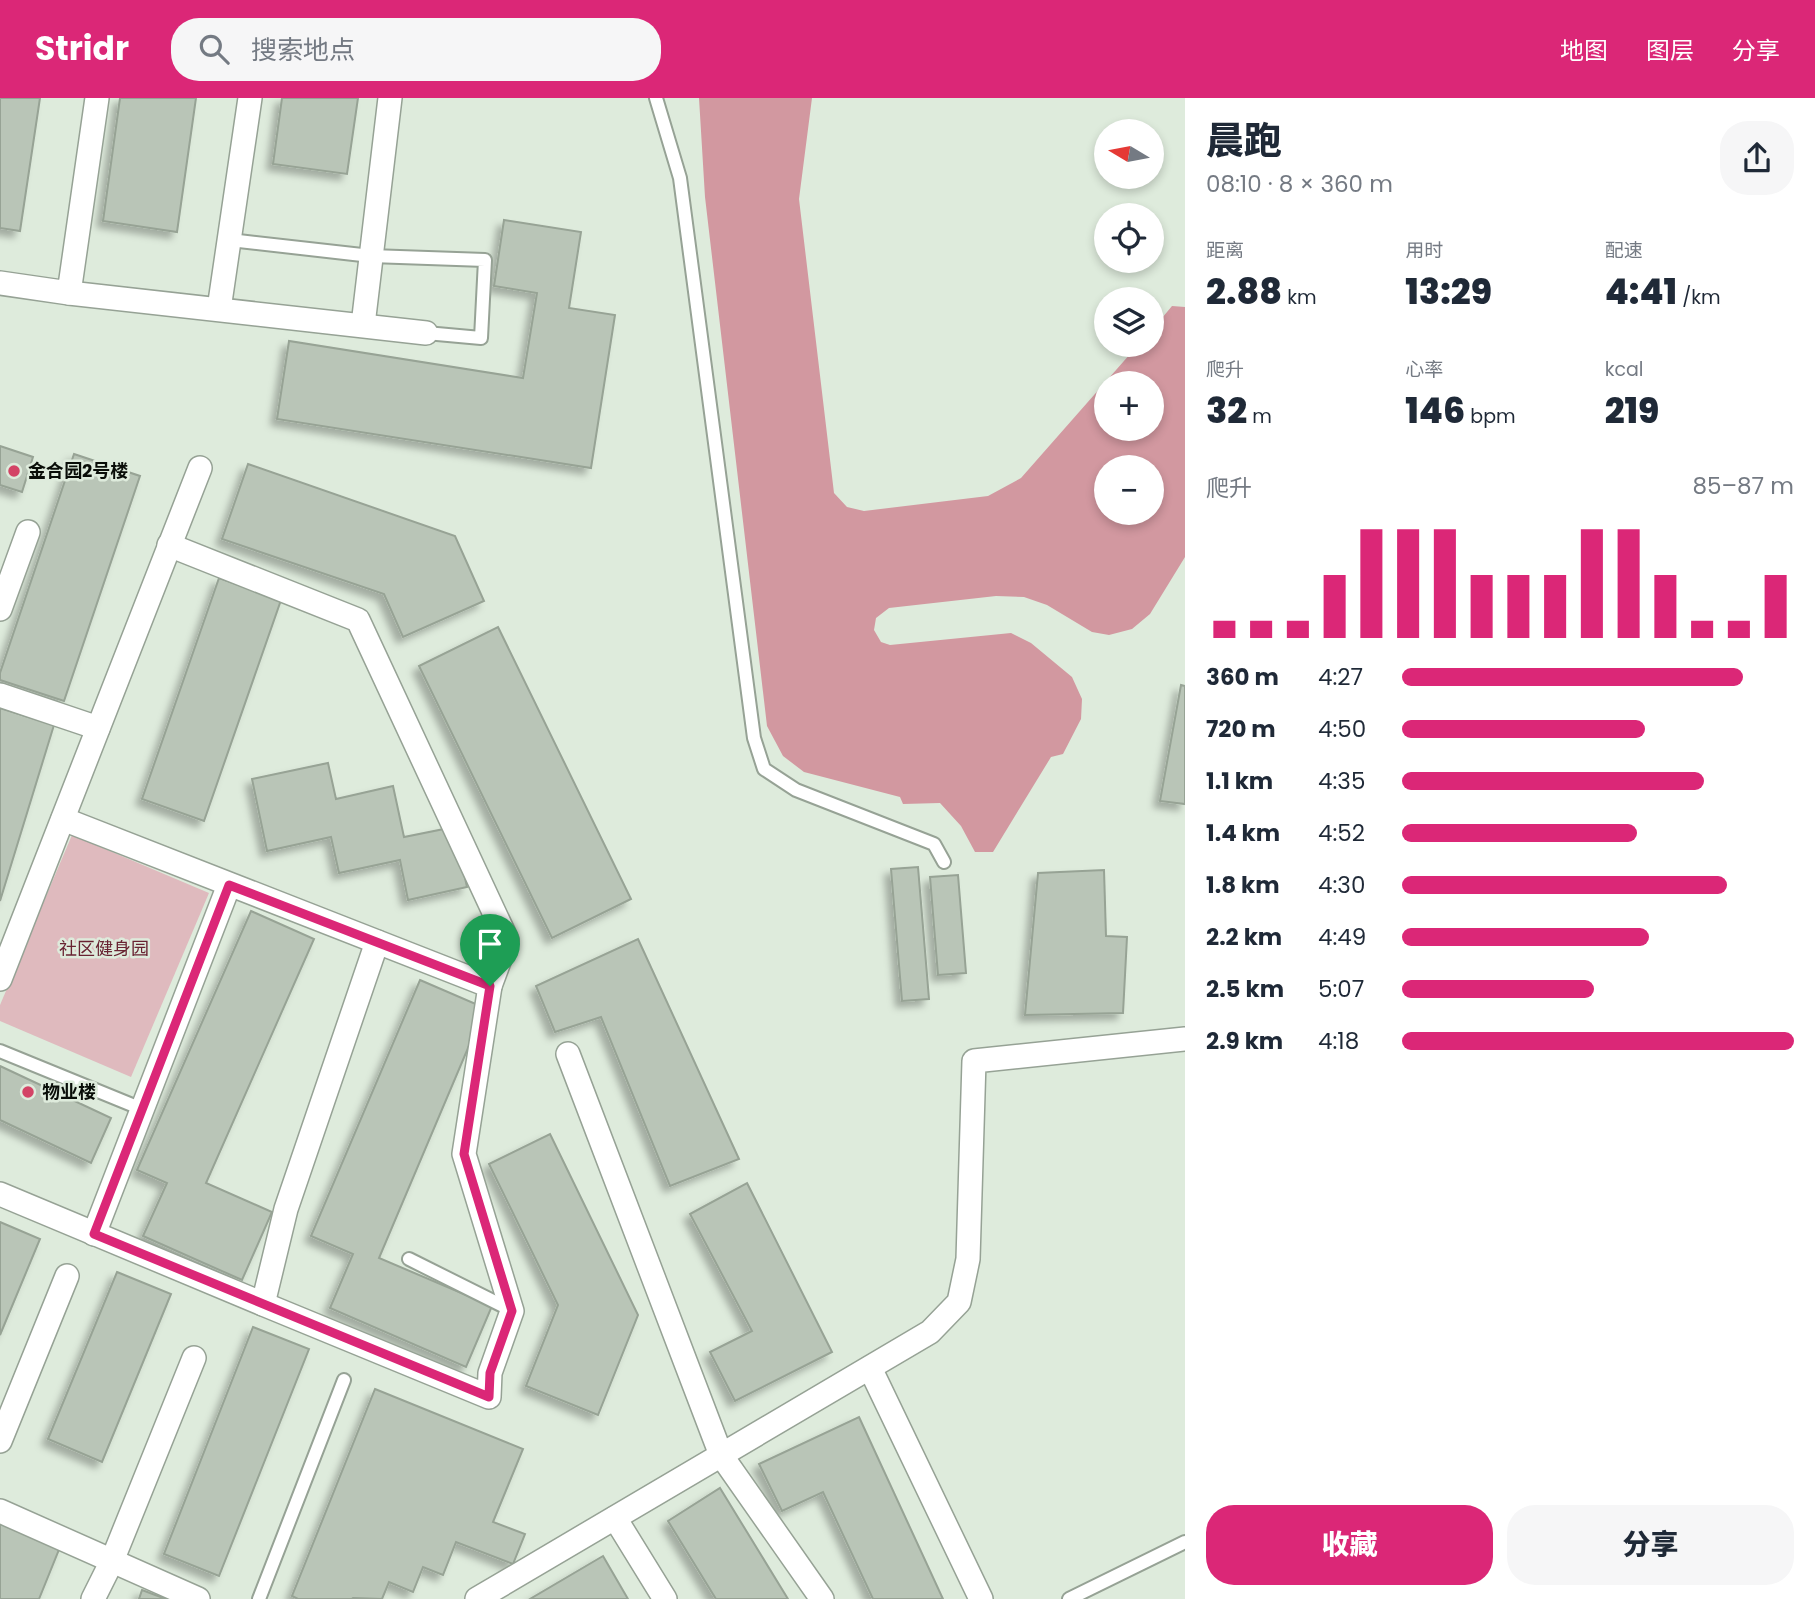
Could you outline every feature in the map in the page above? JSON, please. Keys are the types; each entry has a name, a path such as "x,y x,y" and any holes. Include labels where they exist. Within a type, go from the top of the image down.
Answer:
{"street":[{"path":"69,293 97,98"},
{"path":"219,309 250,98"},
{"path":"363,326 390,98"},
{"path":"0,283 426,333"},
{"path":"0,979 200,468"},
{"path":"0,609 28,532"},
{"path":"0,1194 489,1397 490,1373 512,1311 464,1154 490,986 507,940 358,620 169,545"},
{"path":"0,695 98,728"},
{"path":"63,819 490,986"},
{"path":"94,1234 229,885"},
{"path":"262,1304 286,1209 377,942"},
{"path":"485,1597 930,1332 959,1302 968,1259 974,1061 1185,1039"},
{"path":"568,1054 721,1455 821,1599"},
{"path":"0,1441 67,1276"},
{"path":"93,1599 112,1561 194,1358"},
{"path":"870,1368 981,1599"},
{"path":"0,1511 198,1599"},
{"path":"615,1518 665,1599"}],"lane":[{"path":"656,98 680,178 754,738 764,769 796,790 934,844 944,862"},
{"path":"230,240 371,256 485,260 481,338 426,333"},
{"path":"0,1051 142,1109"},
{"path":"408,1259 512,1311"},
{"path":"259,1599 344,1380"},
{"path":"1069,1599 1185,1542"}],"green space":[{"name":"社区健身园","path":"72,835 209,893 131,1077 0,1021 0,1005"}],"shaded area":[{"path":"699,98 812,98 799,199 834,493 847,507 864,511 988,496 1021,478 1094,395 1094,441 1164,441 1164,371 1115,371 1127,357 1164,357 1164,316 1172,306 1185,307 1185,557 1150,614 1132,629 1109,635 1092,632 1047,605 1024,597 996,596 889,608 876,618 874,630 881,642 890,645 1011,633 1031,643 1072,677 1082,699 1081,719 1063,754 1051,757 993,852 975,852 961,826 940,803 903,804 900,797 804,772 783,756 767,726 705,197"}],"building":[{"path":"0,98 40,98 20,231 0,228"},
{"path":"120,98 196,98 177,232 103,221"},
{"path":"282,98 358,98 347,174 273,164"},
{"path":"504,220 581,232 569,308 615,315 591,468 277,419 289,341 523,378 537,293 494,286"},
{"name":"金合园2号楼","path":"0,446 33,457 22,492 0,485"},
{"path":"74,454 140,476 64,701 0,680 0,673"},
{"path":"248,464 455,536 484,601 403,637 384,594 222,539"},
{"path":"219,578 281,600 204,821 142,799"},
{"path":"498,627 631,899 552,938 419,666"},
{"path":"1181,685 1185,686 1185,804 1160,801"},
{"path":"0,708 54,725 0,901"},
{"path":"328,763 336,799 393,786 404,837 454,827 467,887 408,900 400,860 339,873 331,837 267,851 252,779"},
{"path":"918,867 929,999 902,1001 891,869"},
{"path":"1104,870 1106,936 1127,937 1123,1013 1025,1015 1038,873"},
{"path":"958,875 966,973 938,975 930,877"},
{"path":"251,911 314,939 206,1183 272,1212 242,1280 143,1236 167,1183 137,1170"},
{"path":"638,939 739,1159 670,1186 601,1017 555,1032 536,986"},
{"path":"420,980 485,1008 379,1258 492,1306 466,1367 330,1308 353,1254 311,1236"},
{"name":"物业楼","path":"0,1066 111,1118 91,1163 0,1120"},
{"path":"550,1134 638,1315 598,1415 526,1386 558,1305 489,1164"},
{"path":"747,1183 832,1352 735,1401 710,1352 752,1331 690,1214"},
{"path":"0,1222 40,1239 0,1335"},
{"path":"117,1272 171,1294 102,1462 48,1439"},
{"path":"253,1327 309,1349 219,1576 164,1554"},
{"path":"375,1389 523,1449 493,1522 525,1534 513,1564 456,1542 443,1575 423,1567 413,1592 389,1582 382,1599 298,1599 292,1596"},
{"path":"859,1417 943,1599 873,1599 823,1492 782,1511 759,1464"},
{"path":"720,1488 788,1599 716,1599 668,1521"},
{"path":"0,1523 60,1547 39,1599 0,1599"},
{"path":"603,1556 628,1599 530,1599"},
{"path":"142,1590 166,1599 139,1599"}],"place":[{"name":"金合园2号楼","path":"14,471"},
{"name":"物业楼","path":"28,1092"}],"route":[{"path":"229,885 490,986 464,1154 512,1311 490,1373 489,1397 94,1234 229,885"}]}
